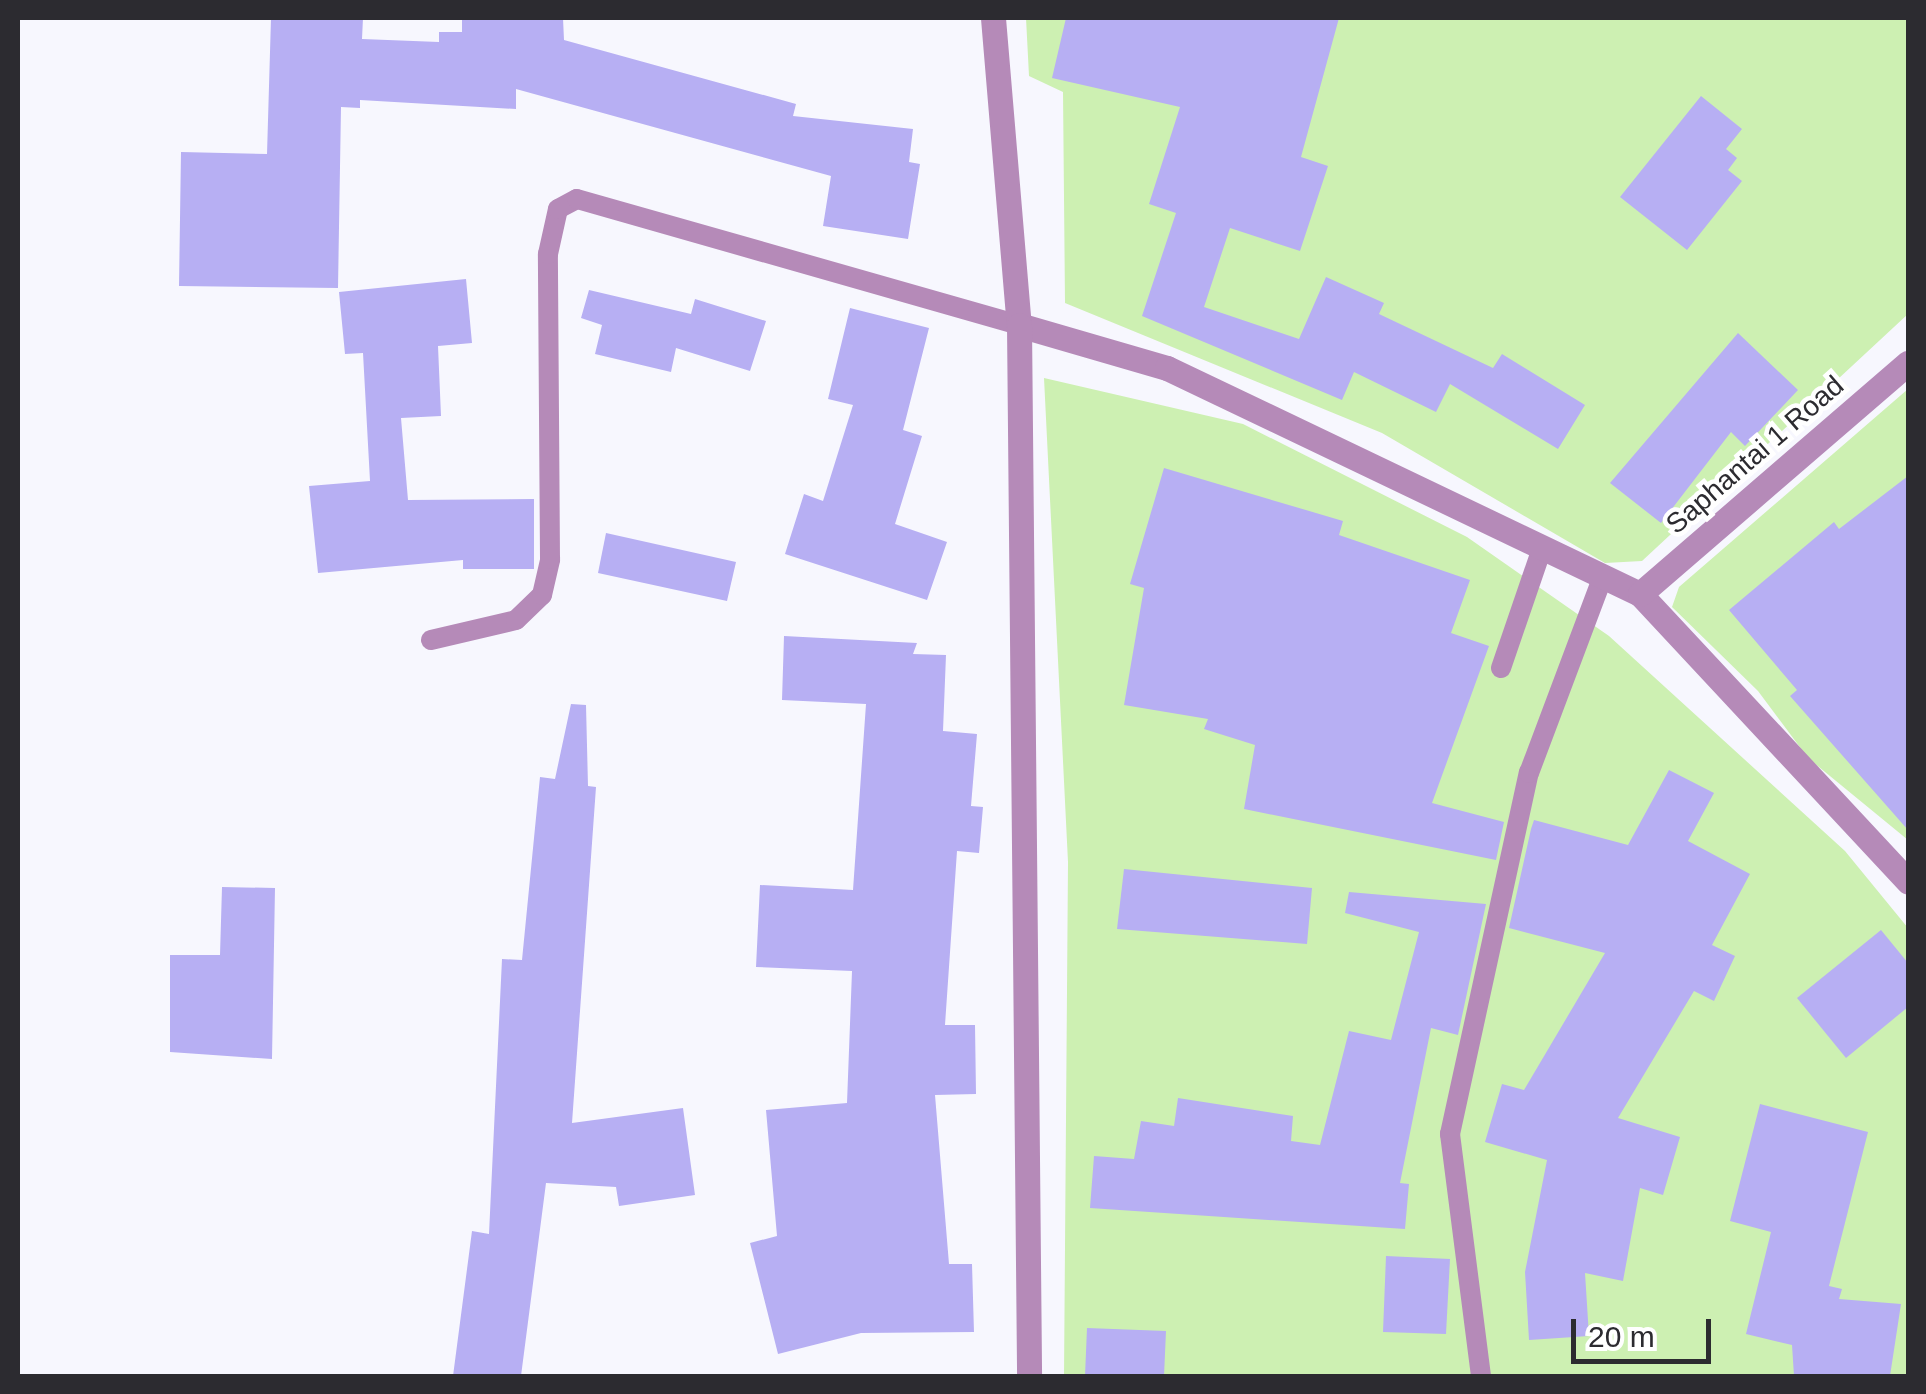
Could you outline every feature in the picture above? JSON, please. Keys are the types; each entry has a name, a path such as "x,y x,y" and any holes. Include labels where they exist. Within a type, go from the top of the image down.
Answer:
{"street":[{"path":"993,18 1019,324 1029,1376"},
{"path":"1019,324 1167,368 1601,581 1640,594 1908,881"},
{"name":"Saphantai 1 Road","path":"1640,594 1908,363"}],"lane":[{"path":"431,640 516,620 542,594 550,559 548,254 558,209 577,199 1019,324"},
{"path":"1501,668 1541,551"},
{"path":"1481,1376 1450,1134 1529,773 1601,581"}],"green space":[{"path":"1026,18 1908,18 1908,314 1642,561 1605,563 1382,433 1065,303 1063,92 1029,76"},
{"path":"1044,378 1243,424 1467,537 1609,636 1845,851 1908,928 1908,1376 1064,1376 1068,862"},
{"path":"1908,389 1908,840 1808,758 1758,691 1672,607 1679,587"}],"building":[{"path":"271,18 363,18 362,39 439,42 439,32 462,32 462,18 563,18 564,40 796,104 793,116 913,129 909,162 920,164 908,239 823,226 831,176 516,89 516,109 360,100 360,108 341,107 338,288 179,286 181,152 267,154"},
{"path":"1066,18 1339,18 1301,157 1328,166 1300,251 1230,228 1204,307 1299,339 1326,277 1384,303 1379,314 1493,368 1502,354 1585,405 1558,449 1450,384 1436,412 1354,372 1342,400 1142,316 1176,213 1149,204 1180,107 1052,78"},
{"path":"1701,96 1742,129 1726,149 1737,158 1728,170 1742,181 1687,250 1620,197"},
{"path":"466,279 472,343 438,346 441,416 401,418 408,500 534,499 534,569 463,569 463,560 318,573 309,486 370,481 363,353 345,354 339,292"},
{"path":"589,290 691,314 695,299 766,321 750,371 676,348 671,372 595,354 602,325 581,318"},
{"path":"850,308 929,328 903,430 922,436 895,524 947,542 927,600 785,554 804,494 823,501 853,405 828,399"},
{"path":"1738,333 1798,390 1745,446 1731,432 1661,523 1610,483"},
{"path":"1164,468 1343,521 1339,535 1470,580 1451,633 1489,646 1432,803 1504,822 1496,860 1244,809 1255,745 1204,729 1208,719 1124,705 1144,588 1130,584"},
{"path":"1908,476 1908,830 1790,696 1797,690 1729,610 1834,522 1839,529"},
{"path":"606,533 736,562 727,601 598,573"},
{"path":"784,636 917,643 913,654 946,655 943,731 977,734 971,806 983,807 979,853 957,851 945,1025 975,1025 976,1094 935,1095 949,1264 972,1264 974,1332 861,1333 778,1354 750,1243 777,1236 766,1110 847,1103 852,971 756,967 760,885 853,890 866,704 782,700"},
{"path":"571,704 586,705 588,786 596,787 572,1123 683,1108 695,1195 619,1206 616,1187 546,1183 521,1376 453,1376 472,1231 489,1234 502,959 522,960 540,777 555,779"},
{"path":"1669,770 1714,793 1688,841 1750,874 1712,945 1735,956 1714,1001 1694,991 1618,1118 1680,1137 1663,1195 1640,1188 1623,1281 1585,1273 1589,1336 1529,1340 1525,1272 1547,1160 1485,1142 1502,1084 1524,1090 1605,953 1509,928 1531,829 1534,820 1628,845"},
{"path":"1124,869 1312,888 1307,944 1117,929"},
{"path":"222,887 275,888 272,1059 170,1052 170,955 220,955"},
{"path":"1349,892 1486,904 1458,1035 1431,1028 1400,1183 1409,1184 1405,1229 1090,1208 1094,1156 1134,1159 1141,1121 1174,1126 1178,1098 1293,1116 1291,1141 1320,1145 1349,1031 1391,1040 1419,932 1345,913"},
{"path":"1881,930 1908,963 1908,1007 1846,1058 1797,998"},
{"path":"1760,1104 1868,1132 1829,1286 1842,1289 1839,1299 1901,1304 1890,1376 1794,1376 1792,1345 1746,1334 1771,1232 1730,1221"},
{"path":"1386,1256 1450,1259 1446,1334 1383,1332"},
{"path":"1087,1328 1166,1331 1164,1376 1085,1376"}]}
